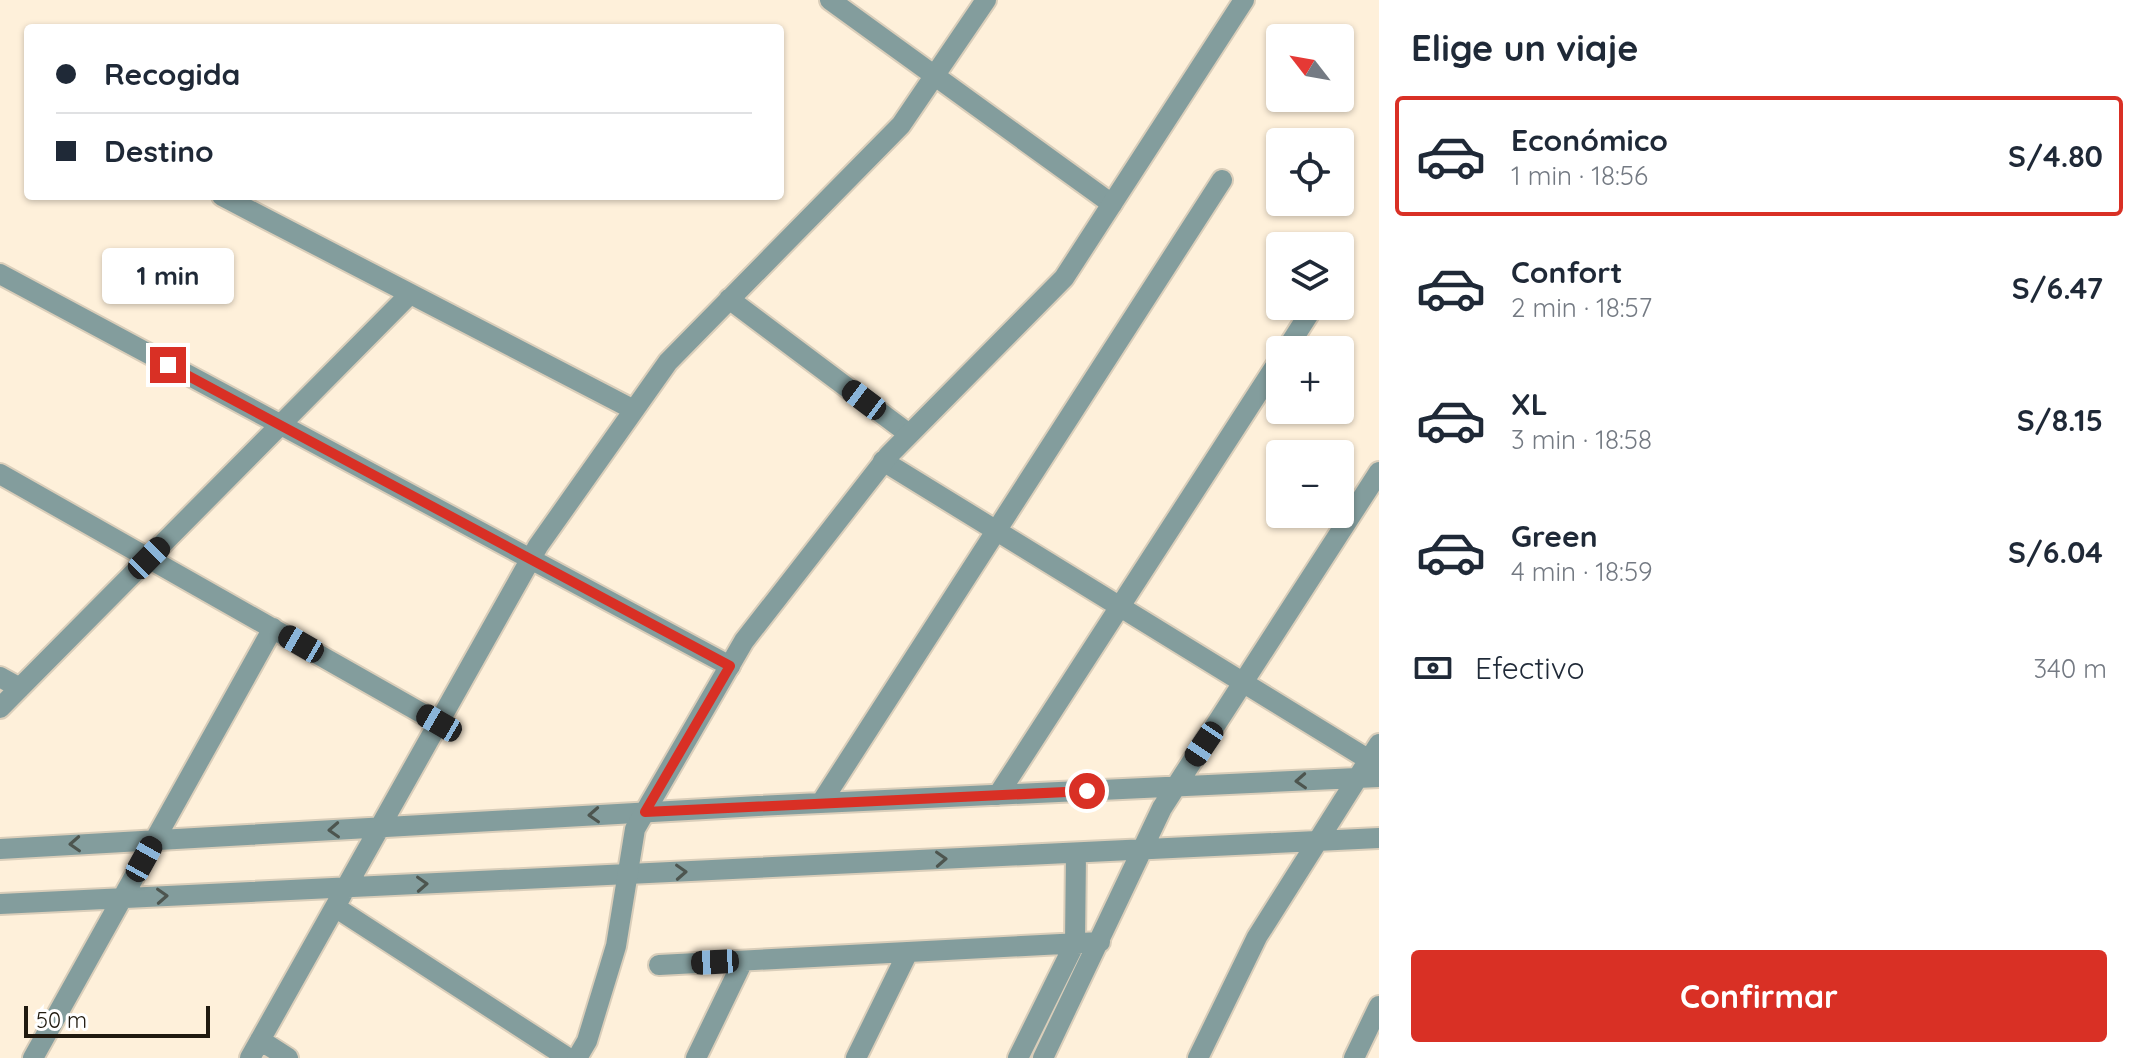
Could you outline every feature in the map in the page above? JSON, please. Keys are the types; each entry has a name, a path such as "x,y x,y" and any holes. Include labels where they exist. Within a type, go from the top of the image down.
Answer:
{"street":[{"path":"830,0 1112,204"},
{"path":"288,1058 255,1049 531,560 668,362 901,125 986,0"},
{"path":"577,1058 587,1041 616,946 635,829 744,641 883,461 1064,278 1244,0"},
{"path":"821,803 1222,180"},
{"path":"230,200 634,410"},
{"path":"0,274 730,666"},
{"path":"0,708 410,294"},
{"path":"729,299 909,434"},
{"path":"998,795 1266,381"},
{"path":"883,461 1377,762 1358,778 1257,937 1198,1058"},
{"path":"1050,1056 1100,942 1176,786 1379,472"},
{"path":"0,474 439,723"},
{"path":"33,1058 273,628"},
{"path":"0,677 20,688"},
{"path":"0,849 645,812 1358,778"},
{"path":"0,904 1379,838"},
{"path":"1018,1058 1075,943 1076,853"},
{"path":"335,907 568,1058"},
{"path":"659,965 1100,942"},
{"path":"856,1058 908,952"},
{"path":"696,1058 743,961"},
{"path":"1354,1058 1379,1006"}],"route":[{"path":"168,365 730,666 645,812 1087,791"}]}
